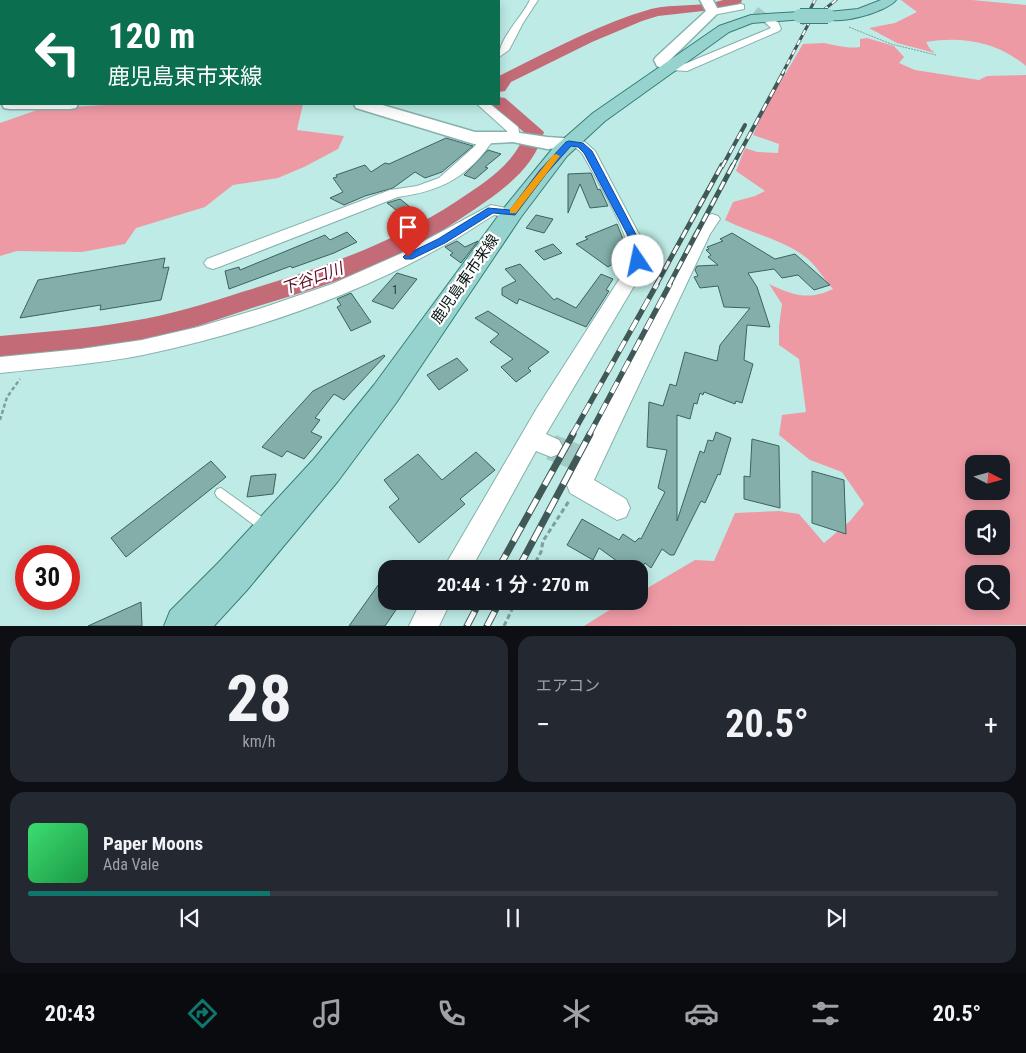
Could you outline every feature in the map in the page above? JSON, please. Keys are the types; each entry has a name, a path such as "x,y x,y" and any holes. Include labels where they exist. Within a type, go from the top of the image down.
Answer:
{"main road":[{"name":"鹿児島東市来線","path":"186,626 326,470 385,394 543,172 558,143 599,117 736,22 766,16 795,20 866,12 890,0"}],"street":[{"path":"500,53 510,42 518,24 528,12 534,0"},
{"path":"755,12 737,6 710,4 661,60 662,63 670,67 688,68 773,25 795,20"},
{"path":"365,105 464,136 487,139 517,137 580,145 588,151 637,246 638,261 631,276 541,443 462,560"},
{"path":"484,105 513,130 517,137"},
{"path":"213,264 290,232 394,193 419,190 444,181 479,150 487,139"},
{"path":"0,365 102,353 162,343 267,314 317,296 408,257 441,241 491,210 512,213"},
{"path":"617,508 579,485 702,234 712,219"},
{"path":"423,626 432,610"}],"lane":[{"path":"221,493 272,531"}],"path":[{"path":"831,16 838,22 874,40 900,49 936,56"},
{"path":"0,420 6,397 33,362"},
{"path":"537,560 543,542 579,485"},
{"path":"504,626 512,610"}],"shaded area":[{"path":"901,0 972,0 1026,5 1026,66 1003,51 979,43 953,40 926,42 935,53 897,43 869,28 895,23 917,12"},
{"path":"867,38 894,46 904,57 899,63 915,70 979,80 987,76 1026,75 1026,625 584,626 610,610 648,610 648,588 695,560 714,561 735,513 779,511 799,514 824,543 850,521 864,504 842,472 810,460 779,435 782,415 806,412 799,359 779,345 782,304 769,284 793,294 808,296 833,289 811,262 799,252 789,246 725,220 733,202 765,191 736,171 745,148 757,152 778,153 779,144 753,135 765,108 803,44 824,43 846,47 860,47 860,39"},
{"path":"105,105 303,105 297,130 344,136 338,149 304,167 278,178 233,185 205,207 136,228 125,244 82,252 17,251 0,256 0,123 40,109"}],"building":[{"path":"446,138 473,146 442,172 425,178 415,172 393,188 365,196 344,205 330,198 343,192 333,178 337,177 336,175 365,165 371,172 385,163 389,164"},
{"path":"488,150 501,154 485,167 488,168 475,179 464,175"},
{"path":"591,173 598,190 600,189 608,206 590,208 580,184 568,213 568,174"},
{"path":"400,199 410,207 404,216 387,203"},
{"path":"536,215 553,219 544,233 526,228"},
{"path":"617,224 625,244 618,249 626,256 608,267 576,244 588,239 585,237"},
{"path":"347,232 357,242 334,253 292,268 291,266 229,289 225,271 239,267 240,270 325,235 330,240"},
{"path":"732,233 775,259 795,254 830,285 814,290 798,275 782,278 774,269 748,273 757,287 770,327 747,325 744,360 753,364 742,403 736,401 735,404 704,392 703,395 700,393 697,404 694,403 690,419 677,415 677,521 700,451 704,453 708,440 713,441 716,432 731,438 720,475 718,474 705,503 701,501 674,555 670,555 662,549 651,568 648,566 648,560 616,560 599,548 593,560 567,545 582,519 619,540 623,534 635,542 639,538 641,539 665,492 658,488 667,450 647,447 649,402 663,406 670,384 676,386 685,352 717,361 720,345 750,308 724,307 718,286 700,288 694,277 698,276 695,270 697,266 718,265 708,257 711,255 706,250 709,249 707,247 723,241 720,239"},
{"path":"457,241 465,247 478,241 461,263 450,255 453,253 445,247"},
{"path":"553,244 562,253 544,260 535,251"},
{"path":"165,258 163,268 169,267 161,300 100,310 101,305 20,318 38,280"},
{"path":"520,264 554,300 557,298 576,308 601,274 613,279 606,290 609,291 586,327 519,299 517,304 502,295 502,288 516,281 505,269"},
{"path":"397,273 417,279 393,309 372,301"},
{"path":"351,293 371,322 351,331 337,307 341,305 337,299"},
{"path":"488,311 549,352 528,368 531,371 516,382 501,367 513,359 490,342 499,334 475,318"},
{"path":"384,355 344,400 334,394 315,418 320,420 311,432 322,437 304,459 287,451 282,457 262,447 313,391"},
{"path":"457,358 468,370 439,390 427,375"},
{"path":"752,439 779,446 780,508 744,499 744,476 750,477"},
{"path":"476,452 495,470 460,499 465,504 419,543 389,507 399,499 384,480 418,454 442,480"},
{"path":"211,461 226,477 126,557 111,538"},
{"path":"812,471 844,480 846,534 812,523"},
{"path":"276,474 273,494 247,497 251,476"},
{"path":"378,585 378,610 396,610 385,626 349,626"},
{"path":"141,602 142,626 88,626"}],"waterway":[{"name":"下谷口川","path":"500,86 505,79 587,39 637,18 656,12 721,5 736,0"},
{"name":"下谷口川","path":"0,347 99,337 175,322 291,287 360,263 404,243 442,221 500,181 526,154 535,132 500,103"}],"tunnel":[{"path":"755,11 770,22"},
{"path":"551,447 591,463"}],"railway":[{"path":"803,23 815,0"},
{"path":"782,74 810,21 836,0"},
{"path":"732,167 783,73"},
{"path":"722,167 745,125"},
{"path":"656,285 722,165"},
{"path":"669,285 733,165"},
{"path":"572,435 657,284"},
{"path":"589,435 670,284"},
{"path":"503,560 573,434"},
{"path":"523,560 590,434"},
{"path":"467,626 475,610"},
{"path":"487,626 495,610"}],"slow traffic":[{"path":"513,211 556,156"}],"route":[{"path":"408,257 441,241 491,210 512,213 543,172 569,143 580,145 588,151 632,234 637,246 638,261"}]}
